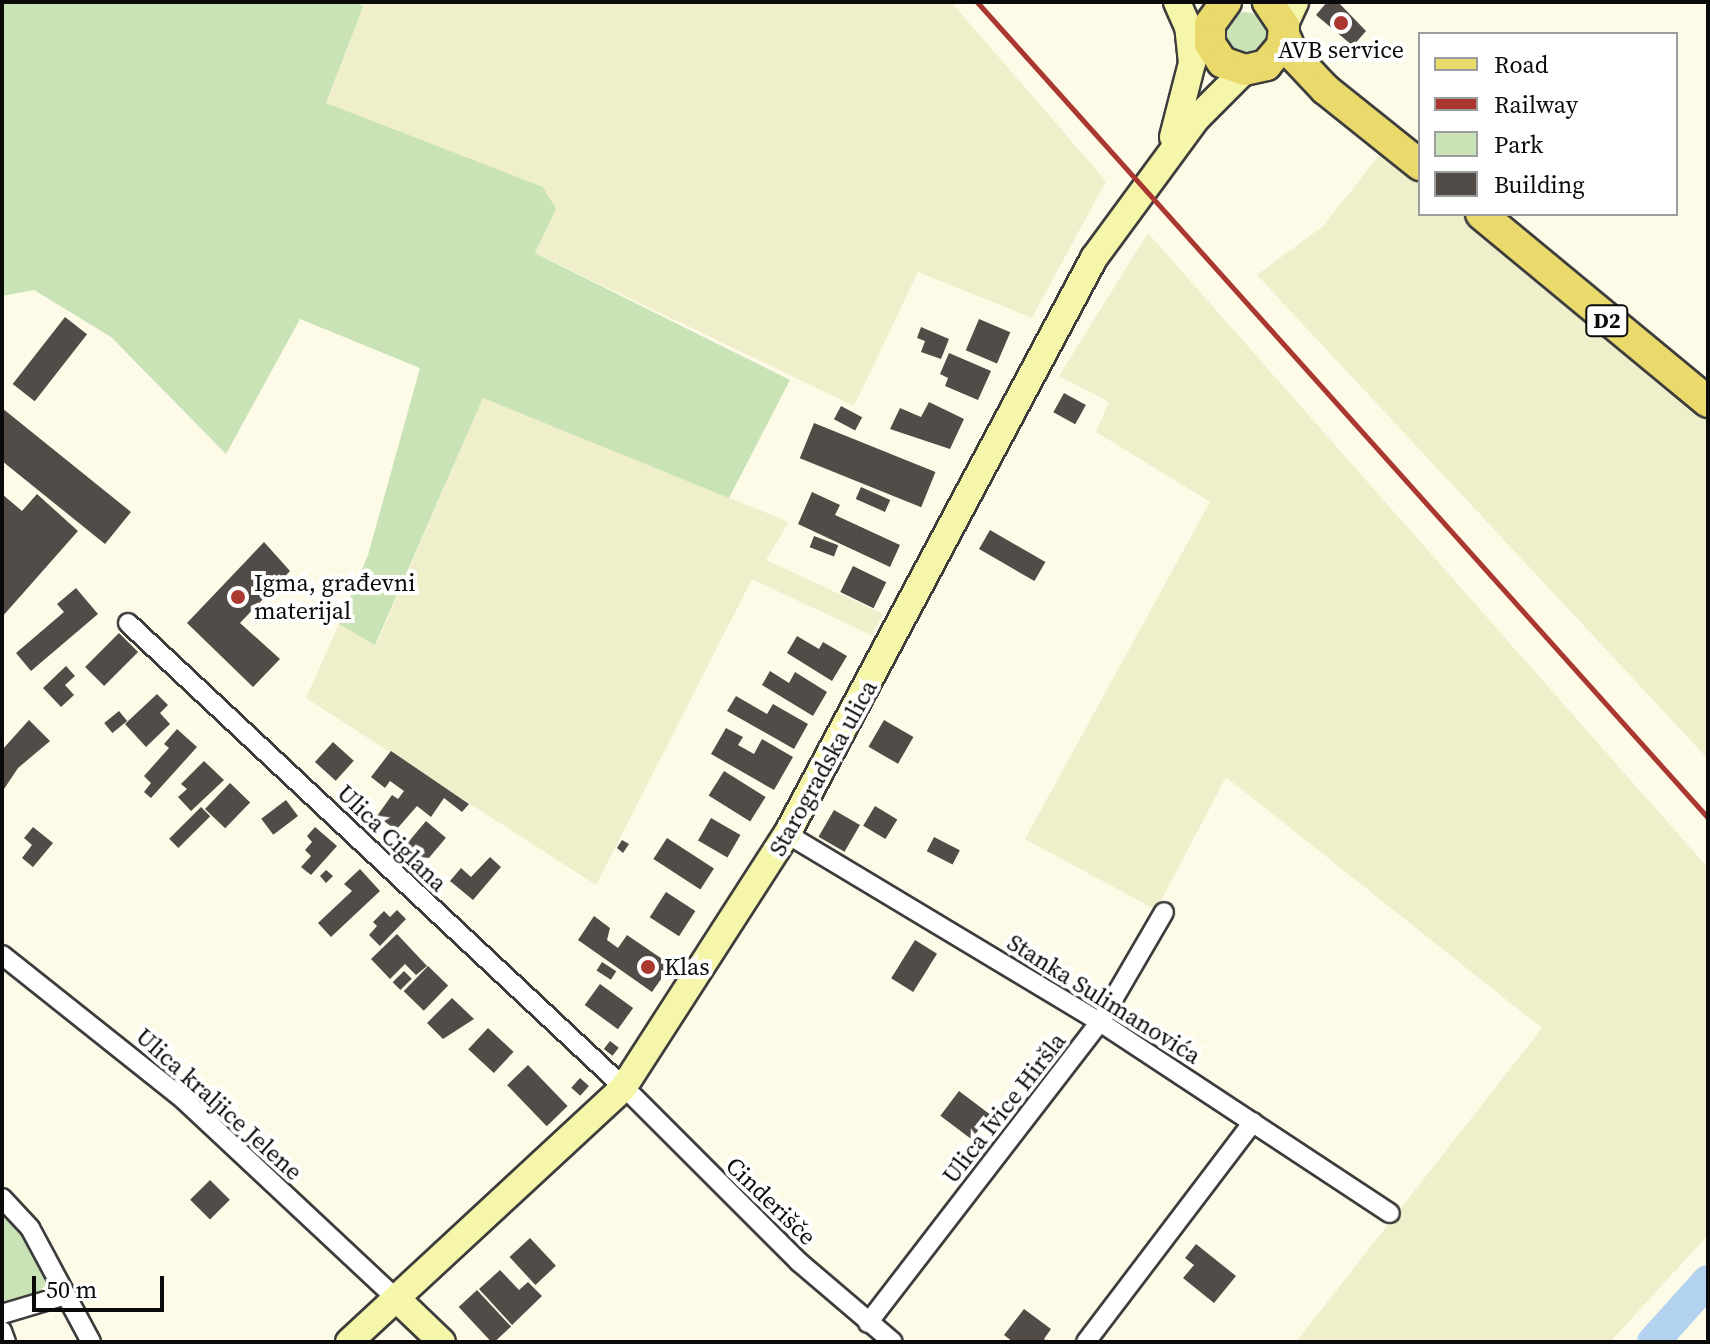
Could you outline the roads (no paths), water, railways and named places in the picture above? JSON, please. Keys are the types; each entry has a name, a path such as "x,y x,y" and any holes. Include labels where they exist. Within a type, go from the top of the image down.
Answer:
{"main road":[{"path":"1167,158 1192,63 1188,27 1177,2"},
{"path":"1256,68 1275,57 1283,16"},
{"path":"1283,16 1293,55 1325,89 1418,163"},
{"path":"1212,20 1222,62 1256,68 1325,89"},
{"name":"Starogradska ulica","path":"1197,118 1213,76 1212,20"},
{"name":"Starogradska ulica","path":"349,1342 623,1088 787,834 1094,258 1197,118 1256,68"},
{"name":"D2","path":"1483,216 1708,402"},
{"path":"397,1299 442,1342"}],"street":[{"name":"Ulica Ciglana","path":"128,623 623,1088"},
{"name":"Stanka Sulimanovića","path":"787,834 1100,1022 1390,1213"},
{"name":"Ulica Ivice Hiršla","path":"868,1323 1100,1022 1164,912"},
{"name":"Ulica kraljice Jelene","path":"2,955 184,1100 397,1299"},
{"name":"Cinderišče","path":"623,1088 868,1323 893,1342"},
{"path":"1086,1342 1253,1122"},
{"path":"2,1198 30,1228 91,1342"},
{"path":"2,1314 66,1295"},
{"path":"2,1331 6,1342"}],"waterway":[{"path":"1653,1342 1708,1281"}],"railway":[{"path":"977,2 1708,818"}],"place":[{"name":"AVB service","path":"1341,23"},
{"name":"Igma, građevni materijal","path":"238,597"},
{"name":"Klas","path":"648,967"}]}
